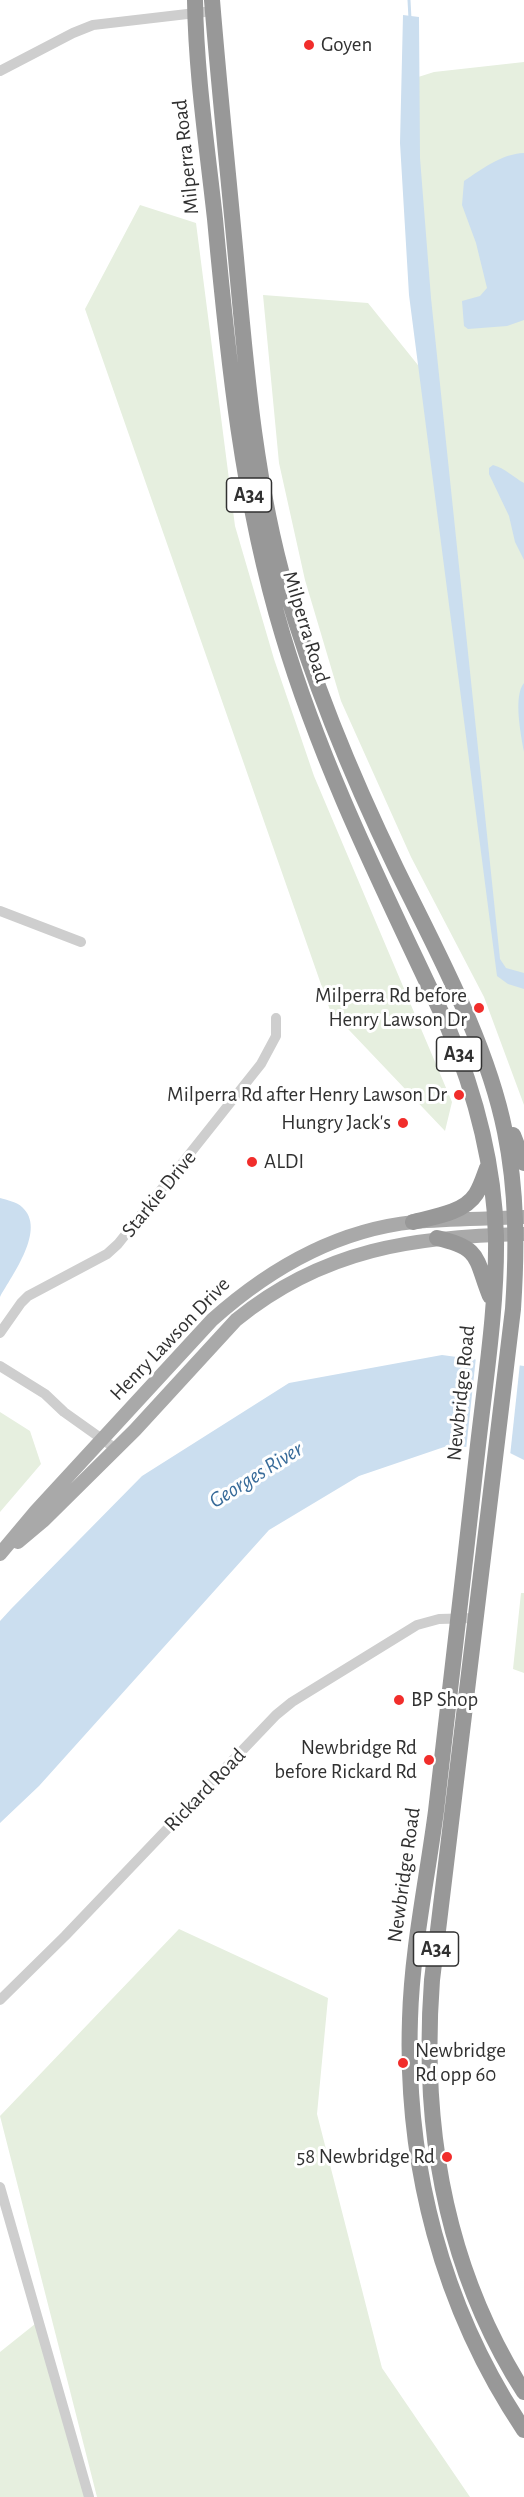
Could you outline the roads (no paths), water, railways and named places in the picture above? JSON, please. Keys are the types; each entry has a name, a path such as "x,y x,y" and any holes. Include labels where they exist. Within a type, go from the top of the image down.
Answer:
{"highway":[{"name":"Milperra Road","path":"213,5 247,375 268,509 285,586 308,658 347,764 471,1028 491,1082 505,1130 520,1226"},
{"name":"Milperra Road","path":"195,7 229,361 250,501 265,571 282,635 330,769 465,1069 479,1114 488,1164 495,1227"},
{"path":"491,1082 524,1162"},
{"path":"412,1222 452,1211 467,1204 479,1189 488,1164"},
{"name":"Newbridge Road","path":"520,1226 493,1490 432,1980 428,2049 430,2100 441,2183 456,2244 473,2291 502,2357 524,2392"},
{"name":"Newbridge Road","path":"495,1227 490,1342 413,1979 410,2038 411,2104 421,2182 439,2253 467,2328 483,2362 524,2430"},
{"path":"437,1238 464,1246 474,1255 493,1302"},
{"path":"513,1309 524,1275"}],"main road":[{"name":"Henry Lawson Drive","path":"0,1556 36,1511 212,1320 260,1280 297,1258 328,1244 412,1222 495,1227 520,1226"},
{"name":"Henry Lawson Drive","path":"0,1556 43,1521 116,1449 215,1341 255,1305 291,1282 327,1265 363,1252 406,1242 495,1227"}],"street":[{"path":"0,71 83,28 213,5"},
{"path":"0,910 81,942"},
{"name":"Starkie Drive","path":"0,1333 15,1310 28,1296 107,1254 118,1244 261,1064 276,1036 276,1018"},
{"path":"0,1366 45,1394 64,1412 116,1449"},
{"name":"Rickard Road","path":"0,2000 292,1702 417,1625 439,1619 476,1618"},
{"path":"0,2187 89,2497"}],"water":[{"path":"403,15 419,17 420,158 431,298 500,959 506,968 524,973 524,989 508,984 497,976 409,295 400,143"},
{"path":"524,153 524,320 507,326 468,329 464,326 462,301 480,296 487,288 476,243 462,205 464,181 500,159"},
{"path":"493,465 524,483 524,560 515,542 509,516 489,474 489,468"},
{"path":"524,683 524,752 518,706"},
{"path":"0,1198 15,1202 22,1207 29,1216 31,1227 25,1252 0,1297"},
{"name":"Georges River","path":"442,1355 524,1366 524,1460 508,1452 450,1445 359,1476 269,1530 39,1786 0,1823 0,1621 11,1609 142,1476 289,1383"}],"waterway":[{"path":"409,0 410,19"}],"place":[{"name":"Goyen","path":"309,45"},
{"name":"Milperra Rd before Henry Lawson Dr","path":"479,1008"},
{"name":"Milperra Rd after Henry Lawson Dr","path":"459,1095"},
{"name":"Hungry Jack's","path":"403,1123"},
{"name":"ALDI","path":"252,1162"},
{"name":"BP Shop","path":"399,1700"},
{"name":"Newbridge Rd before Rickard Rd","path":"429,1760"},
{"name":"Newbridge Rd opp 60","path":"403,2063"},
{"name":"58 Newbridge Rd","path":"447,2157"}]}
